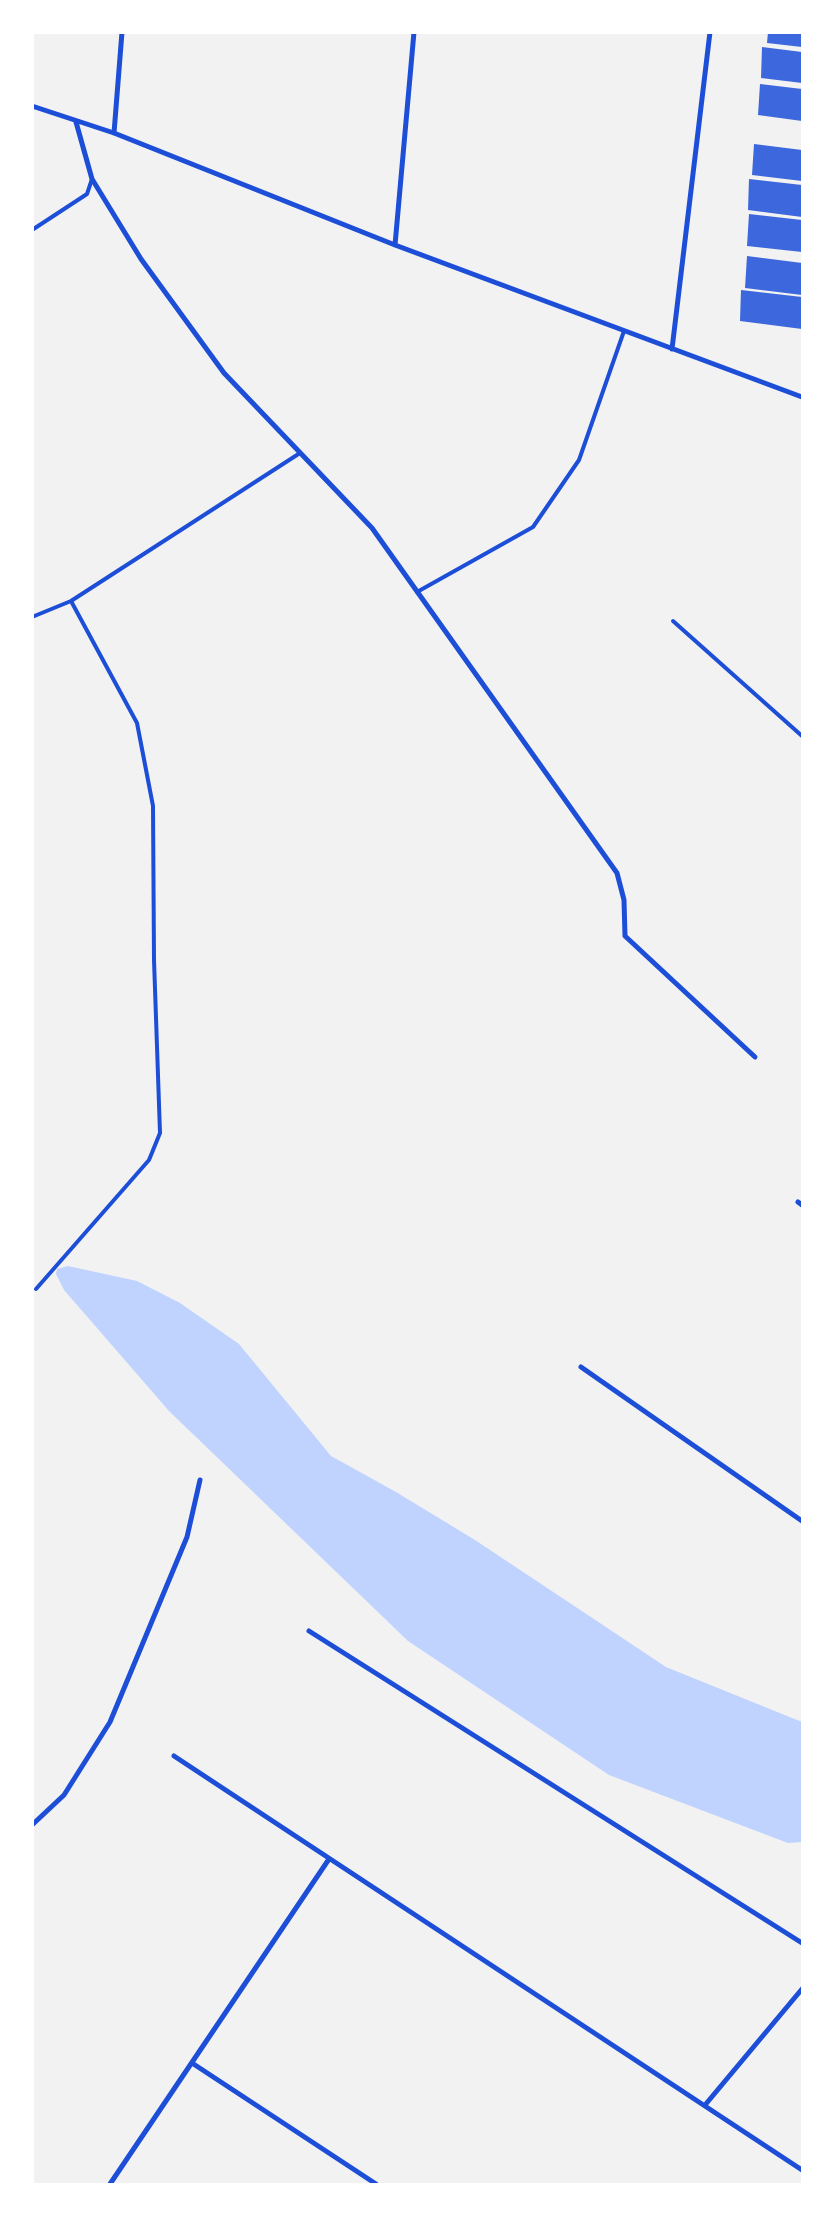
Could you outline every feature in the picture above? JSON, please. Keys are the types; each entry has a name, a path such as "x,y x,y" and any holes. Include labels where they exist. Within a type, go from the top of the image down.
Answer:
{"street":[{"path":"114,133 122,32"},
{"path":"394,245 414,32"},
{"path":"672,349 710,32"},
{"path":"32,106 114,133 394,245 802,397"},
{"path":"76,122 92,179 141,259 224,373 372,528 617,873 624,900 625,936 755,1056"},
{"path":"581,1367 802,1520"},
{"path":"32,1825 64,1795 110,1722 187,1537 200,1480"},
{"path":"309,1631 802,1943"},
{"path":"174,1756 802,2170"},
{"path":"110,2184 329,1859"},
{"path":"705,2105 802,1989"},
{"path":"192,2063 376,2184"}],"lane":[{"path":"32,230 87,194 92,179"},
{"path":"418,592 533,527 579,460 624,331"},
{"path":"32,617 71,601 300,453"},
{"path":"36,1289 149,1160 160,1133 154,960 153,806 137,723 71,601"},
{"path":"673,621 802,736"}],"water":[{"path":"68,1266 137,1281 180,1303 239,1344 331,1456 396,1492 475,1540 666,1667 802,1722 802,1842 788,1843 609,1775 408,1641 169,1411 64,1290 56,1274 57,1269"}],"building":[{"path":"768,32 802,32 802,47 767,43"},
{"path":"762,47 802,52 802,83 761,78"},
{"path":"760,84 802,89 802,121 758,115"},
{"path":"754,144 802,150 802,181 752,175"},
{"path":"749,179 802,185 802,217 748,210"},
{"path":"749,214 802,220 802,252 747,246"},
{"path":"747,256 802,263 802,295 745,288"},
{"path":"741,290 802,297 802,329 740,321"}]}
